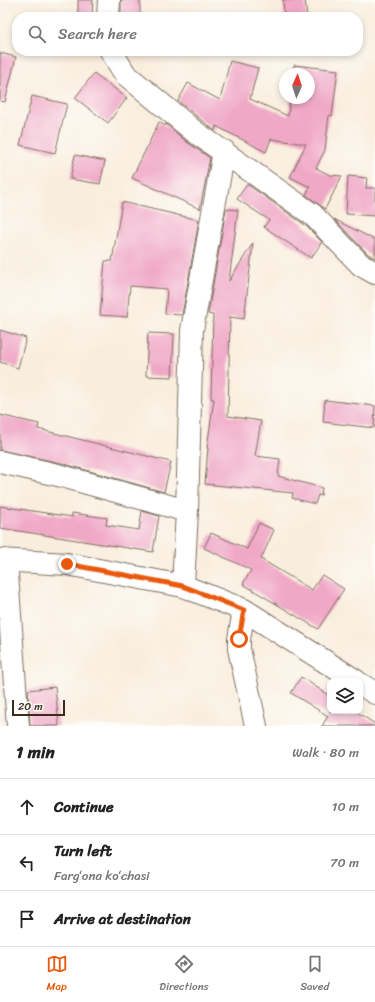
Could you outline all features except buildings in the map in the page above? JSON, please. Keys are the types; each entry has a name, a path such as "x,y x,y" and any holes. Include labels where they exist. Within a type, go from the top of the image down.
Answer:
{"street":[{"path":"108,12 109,0"},
{"path":"114,56 125,74 195,132 313,215 361,265 375,273"},
{"path":"183,586 187,511 192,330 224,151"},
{"path":"0,462 58,475 187,511"},
{"path":"18,726 3,560 67,564 183,586 244,610 351,678"},
{"path":"244,610 239,639 239,649 256,726"},
{"path":"363,686 375,693"}],"route":[{"path":"67,564 183,586 244,610 239,639"}]}
